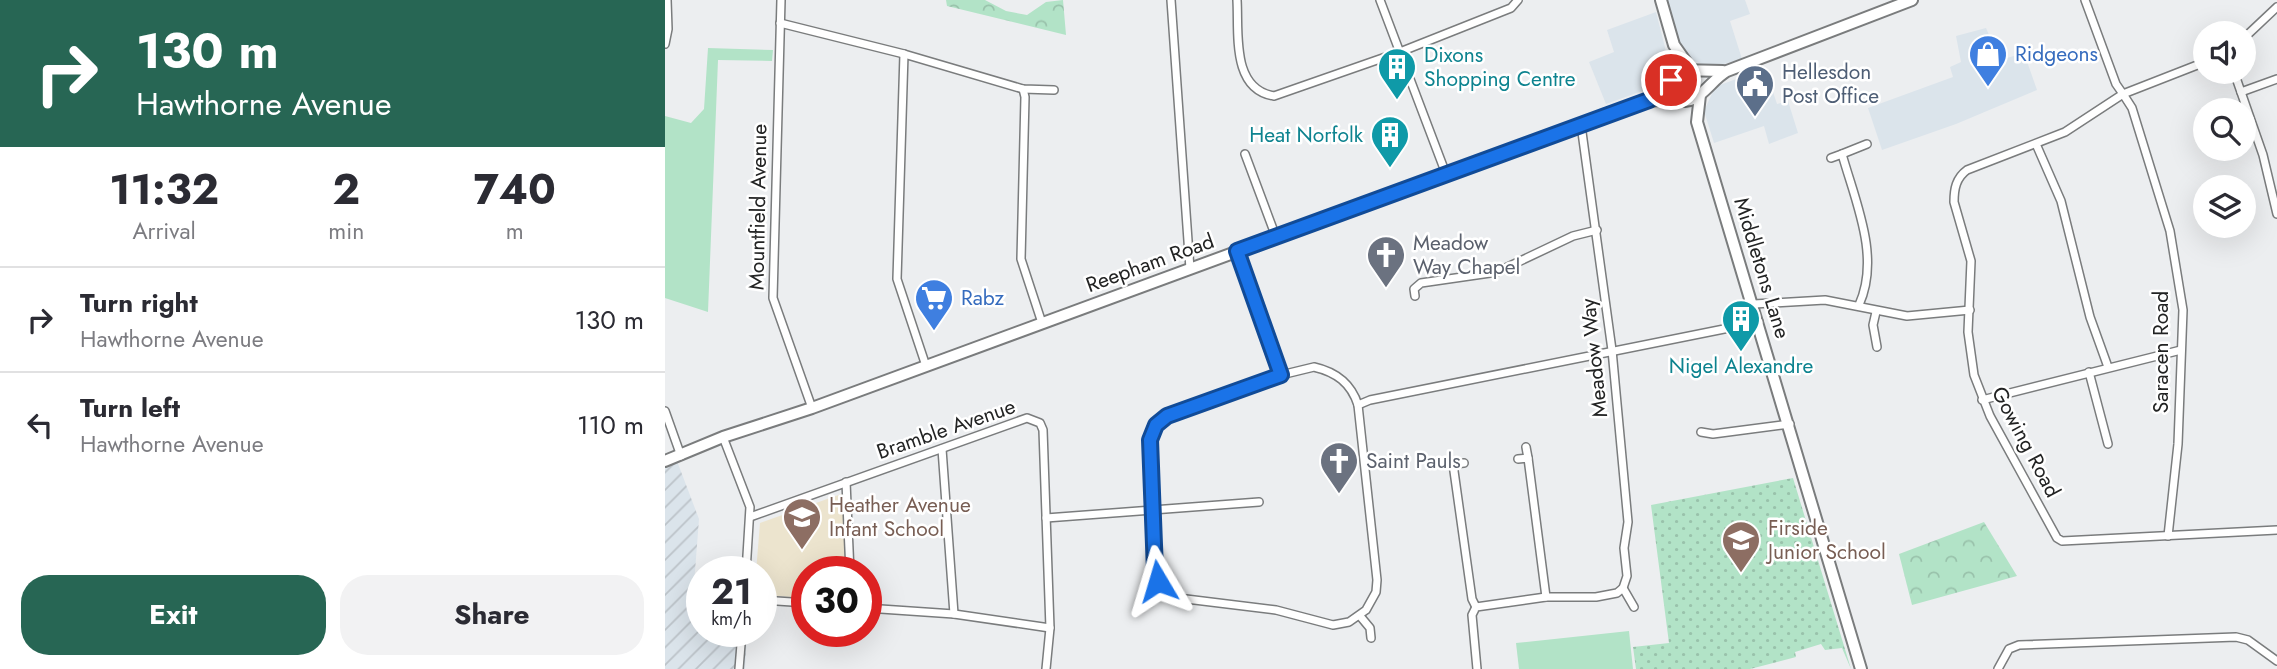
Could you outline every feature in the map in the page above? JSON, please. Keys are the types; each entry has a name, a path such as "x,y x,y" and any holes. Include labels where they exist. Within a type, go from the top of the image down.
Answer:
{"street":[{"path":"665,44 669,29 667,0"},
{"name":"Mountfield Avenue","path":"781,0 773,298 812,408"},
{"path":"1171,0 1190,269"},
{"path":"1237,0 1243,71 1252,87 1267,95 1286,94 1400,52 1511,8 1518,0"},
{"path":"1380,0 1446,174"},
{"path":"1661,0 1674,45 1671,88 1679,99"},
{"name":"Reepham Road","path":"1649,100 1684,69 1710,73 1727,71 1912,0"},
{"path":"2085,0 2116,84 2123,94"},
{"path":"2256,27 2277,7"},
{"path":"781,23 904,54 1023,89 1053,90"},
{"path":"1674,45 1693,70 1703,78 1702,93"},
{"path":"904,54 897,279 926,366"},
{"name":"Gowing Road","path":"2193,67 2123,94 2091,117 2036,144 1977,165 1962,174 1957,183 1954,202 1971,261 1970,353 1982,400 2057,538 2071,542 2277,530"},
{"name":"Reepham Road","path":"665,461 723,437 812,408 1649,100 1695,100 1727,71"},
{"path":"2241,92 2277,79"},
{"path":"2238,84 2263,155 2277,214"},
{"path":"1023,89 1021,259 1042,323"},
{"name":"Middletons Lane","path":"1702,93 1697,105 1697,122 1862,668"},
{"name":"Saracen Road","path":"2123,94 2132,108 2175,251 2183,310 2178,444 2168,536"},
{"name":"Middletons Lane","path":"1679,99 1697,122"},
{"name":"Meadow Way","path":"1581,125 1612,350 1628,522 1624,548 1627,576 1623,587 1633,607"},
{"path":"1831,158 1867,144"},
{"path":"2036,144 2061,201 2090,317 2108,367"},
{"path":"1842,153 1868,244 1864,292 1859,305"},
{"path":"1245,154 1276,237"},
{"path":"1412,292 1433,279 1497,272 1573,236 1597,230"},
{"path":"1237,251 1281,375"},
{"path":"1754,304 1825,300 1907,316 1970,310"},
{"path":"1876,312 1873,325 1877,347"},
{"path":"1358,405 1370,400 1759,322"},
{"path":"1982,400 2181,350"},
{"path":"1314,367 1327,370 1349,387 1358,405 1377,580 1372,602 1360,616 1333,625 1276,610 1170,595 1158,581 1155,571 1150,440 1156,425 1167,416 1281,375 1314,367"},
{"path":"2089,372 2108,444"},
{"path":"665,411 681,456"},
{"name":"Bramble Avenue","path":"750,517 1027,418 1034,419 1043,430 1050,628 1046,669"},
{"path":"1701,432 1713,434 1790,424"},
{"path":"723,437 743,488 750,517 747,556"},
{"path":"1527,447 1546,597"},
{"path":"942,449 954,614"},
{"path":"1452,454 1472,599 1476,607"},
{"path":"1518,458 1528,458"},
{"path":"1454,464 1464,463"},
{"path":"846,482 849,556"},
{"path":"1046,518 1259,502"},
{"path":"1476,607 1546,597 1611,596 1623,587"},
{"path":"1476,607 1472,615 1477,669"},
{"path":"882,609 954,614 1050,628"},
{"path":"1360,616 1370,628 1371,638"},
{"path":"1998,669 2009,649 2019,645 2225,637 2248,640 2277,661"},
{"path":"739,669 741,647"}],"shaded area":[{"path":"1665,0 1745,0 1750,14 1730,21 1742,59 1710,68 1684,56"},
{"path":"1656,12 1669,63 1656,86 1606,104 1589,62 1614,52 1607,30"},
{"path":"1986,28 2000,60 2024,53 2037,90 1956,124 1882,150 1868,108 1953,77 1950,67 1961,62 1956,36"},
{"path":"1765,68 1777,104 1788,101 1798,133 1769,144 1764,126 1714,143 1704,111 1715,87"},
{"path":"677,461 699,519 696,556 686,556 686,647 746,647 745,669 665,669 665,466"},
{"name":"Heather Avenue Infant School","path":"844,493 846,556 791,556 791,597 777,596 777,556 757,556 760,523"}],"green space":[{"path":"946,0 985,0 1006,11 1027,15 1046,2 1063,0 1066,35 947,6"},
{"path":"708,48 773,50 772,61 718,60 708,312 665,298 665,116 691,123 704,109"},
{"path":"1688,73 1697,76 1700,85 1697,94 1688,97 1679,94 1676,85 1679,76"},
{"name":"Firside Junior School","path":"1793,478 1851,669 1842,648 1825,650 1821,644 1795,652 1796,657 1750,669 1636,669 1633,647 1669,643 1651,505"},
{"path":"1984,522 2017,576 1912,605 1899,554"},
{"path":"1629,631 1633,669 1519,669 1516,643"}],"place":[{"name":"Ridgeons","path":"1988,88"},
{"name":"Dixons Shopping Centre","path":"1397,101"},
{"name":"Hellesdon Post Office","path":"1755,118"},
{"name":"Heat Norfolk","path":"1390,169"},
{"name":"Meadow Way Chapel","path":"1386,289"},
{"name":"Rabz","path":"934,332"},
{"name":"Nigel Alexandre","path":"1741,353"},
{"name":"Saint Pauls","path":"1339,495"},
{"name":"Heather Avenue Infant School","path":"802,551"},
{"name":"Firside Junior School","path":"1741,574"}],"route":[{"path":"1158,581 1155,571 1150,440 1152,431 1167,416 1281,375 1237,251 1649,100 1671,80"}]}
